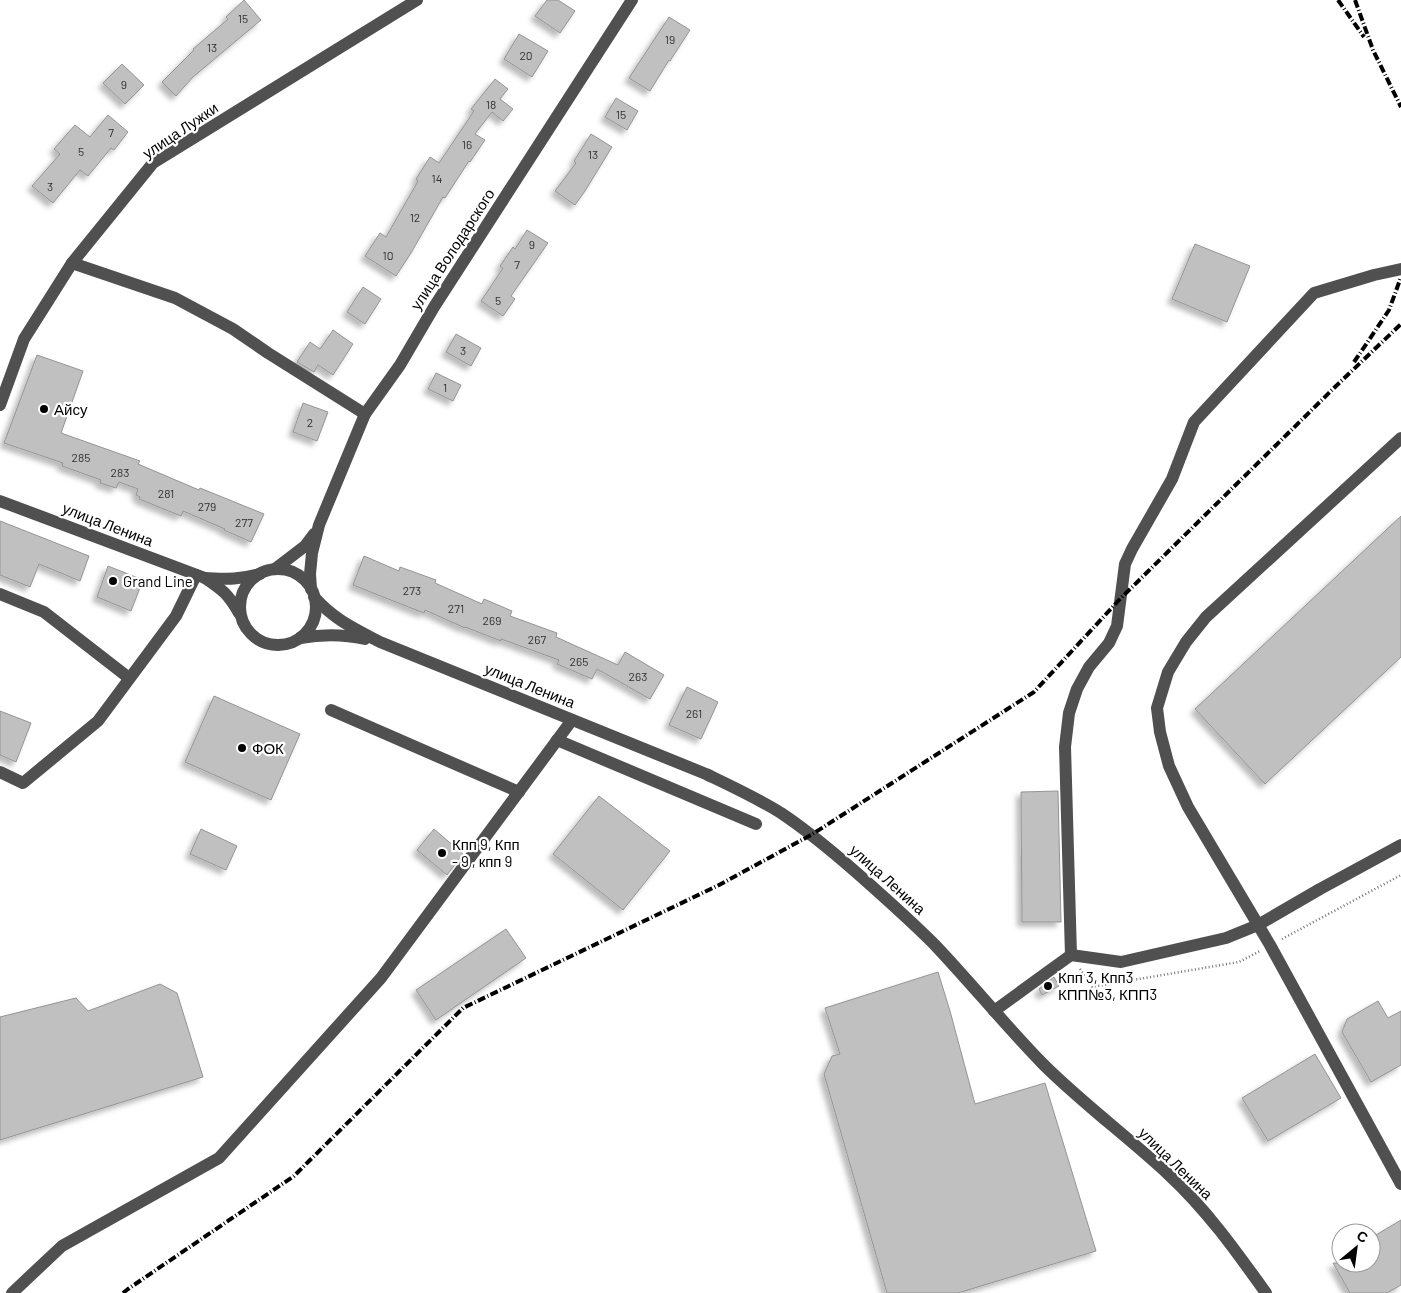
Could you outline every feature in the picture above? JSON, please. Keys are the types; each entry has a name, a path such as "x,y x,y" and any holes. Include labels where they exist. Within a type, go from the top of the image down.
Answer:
{"street":[{"name":"улица Лужки","path":"0,405 24,339 72,263 153,163 417,0"},
{"name":"улица Володарского","path":"319,525 365,414 400,365 434,307 632,0"},
{"path":"72,263 175,298 233,329 365,414"},
{"path":"1071,955 1065,747 1069,713 1077,689 1090,667 1109,643 1117,626 1125,564 1132,549 1172,479 1194,422 1314,293 1401,269"},
{"path":"1401,438 1206,617 1186,642 1168,672 1157,708 1160,732 1169,766 1188,807 1270,945 1401,1184"},
{"name":"улица Ленина","path":"0,501 201,576"},
{"path":"201,576 228,579 243,578 274,569 282,565 305,546 319,525"},
{"path":"201,576 222,590 231,599 245,628 254,637 265,643 289,644 300,638 314,619 316,608 310,574 312,553 319,525"},
{"path":"274,569 296,574 304,580 326,610 340,621 380,642"},
{"path":"240,616 243,592 250,581 260,574"},
{"path":"0,772 23,783 98,721 176,616 201,576"},
{"path":"0,594 44,612 129,678"},
{"path":"300,638 330,634 348,635 380,642"},
{"name":"улица Ленина","path":"380,642 713,778 754,798 811,834 902,912 1061,1081 1168,1174 1188,1194 1214,1223 1266,1293"},
{"path":"331,710 519,792"},
{"path":"12,1293 62,1246 219,1158 381,978 572,720"},
{"path":"558,740 756,824"},
{"path":"994,1011 1071,955 1121,962 1226,938 1258,926 1320,889 1401,845"}],"building":[{"path":"244,0 261,20 193,77 176,96 162,82 193,49 228,19 226,17"},
{"path":"547,0 558,0 575,11 560,33 535,16"},
{"path":"669,17 690,30 650,91 629,78"},
{"path":"519,34 548,51 532,77 504,59"},
{"path":"122,64 144,85 125,104 103,83"},
{"path":"495,79 508,89 500,99 513,109 503,121 492,112 475,134 485,140 445,198 443,197 396,276 365,256 380,233 386,237 418,181 416,179 430,157 439,163 474,111 471,109"},
{"path":"616,98 638,111 627,130 605,117"},
{"path":"108,115 128,132 114,150 111,148 88,176 80,170 53,203 32,186 60,154 54,149 75,125 90,137"},
{"path":"591,134 612,147 575,205 555,191 576,163 574,161"},
{"path":"527,230 548,243 511,296 515,299 503,316 481,301 503,268 500,266 513,247 515,249"},
{"path":"1195,244 1250,266 1227,322 1172,299"},
{"path":"363,287 381,299 365,324 347,312"},
{"path":"333,330 353,344 333,375 318,365 314,372 297,362 310,342 320,349"},
{"path":"456,334 481,348 471,366 446,352"},
{"path":"37,355 83,371 61,433 140,461 138,464 199,490 200,488 264,514 251,542 183,511 181,516 139,499 140,497 136,495 138,489 119,482 116,488 100,483 101,480 62,466 63,463 4,443"},
{"path":"436,373 461,385 453,401 428,389"},
{"path":"303,403 328,412 317,441 293,432"},
{"path":"1401,516 1401,657 1265,784 1195,709"},
{"path":"0,521 89,556 80,581 39,564 30,587 0,575"},
{"path":"364,556 399,571 400,567 436,580 435,583 482,604 484,599 512,611 510,616 557,633 556,637 618,665 625,652 664,675 650,699 597,669 592,679 557,664 559,660 465,628 425,610 424,613 383,597 353,585"},
{"path":"108,566 143,580 131,611 97,597"},
{"path":"687,687 718,702 701,739 669,725"},
{"name":"ФОК","path":"214,696 300,734 271,800 185,762"},
{"path":"0,711 31,723 16,762 0,755"},
{"path":"1058,791 1061,922 1022,922 1021,792"},
{"path":"599,796 670,851 623,910 553,854"},
{"path":"201,829 237,846 226,870 190,854"},
{"name":"Кпп 9, Кпп - 9 , кпп 9","path":"434,829 463,854 447,875 417,850"},
{"path":"506,929 526,958 436,1020 416,990"},
{"path":"938,972 975,1104 1045,1083 1096,1251 958,1293 887,1293 824,1074 832,1056 840,1054 825,1008"},
{"name":"Кпп 3, Кпп3 КПП№3, КПП3","path":"1054,977 1059,986 1042,995 1039,989"},
{"path":"160,984 177,993 203,1077 0,1140 0,1017 76,998 88,1011"},
{"path":"1378,1001 1388,1018 1401,1011 1401,1065 1371,1082 1342,1032 1347,1019"},
{"path":"1315,1054 1341,1098 1268,1141 1242,1098"},
{"path":"1401,1220 1401,1285 1387,1293 1350,1293 1339,1273 1381,1273 1381,1232"}],"railway":[{"path":"1338,0 1364,37"},
{"path":"1355,0 1373,50 1401,107"},
{"path":"1354,362 1389,310 1401,277"},
{"path":"123,1293 294,1176 463,1008 719,885 811,835 1034,692 1120,599 1401,324"}],"place":[{"name":"Айсу","path":"44,409"},
{"name":"Grand Line","path":"113,581"},
{"name":"ФОК","path":"242,748"},
{"name":"Кпп 9, Кпп - 9 , кпп 9","path":"442,853"},
{"name":"Кпп 3, Кпп3 КПП№3, КПП3","path":"1048,986"}]}
